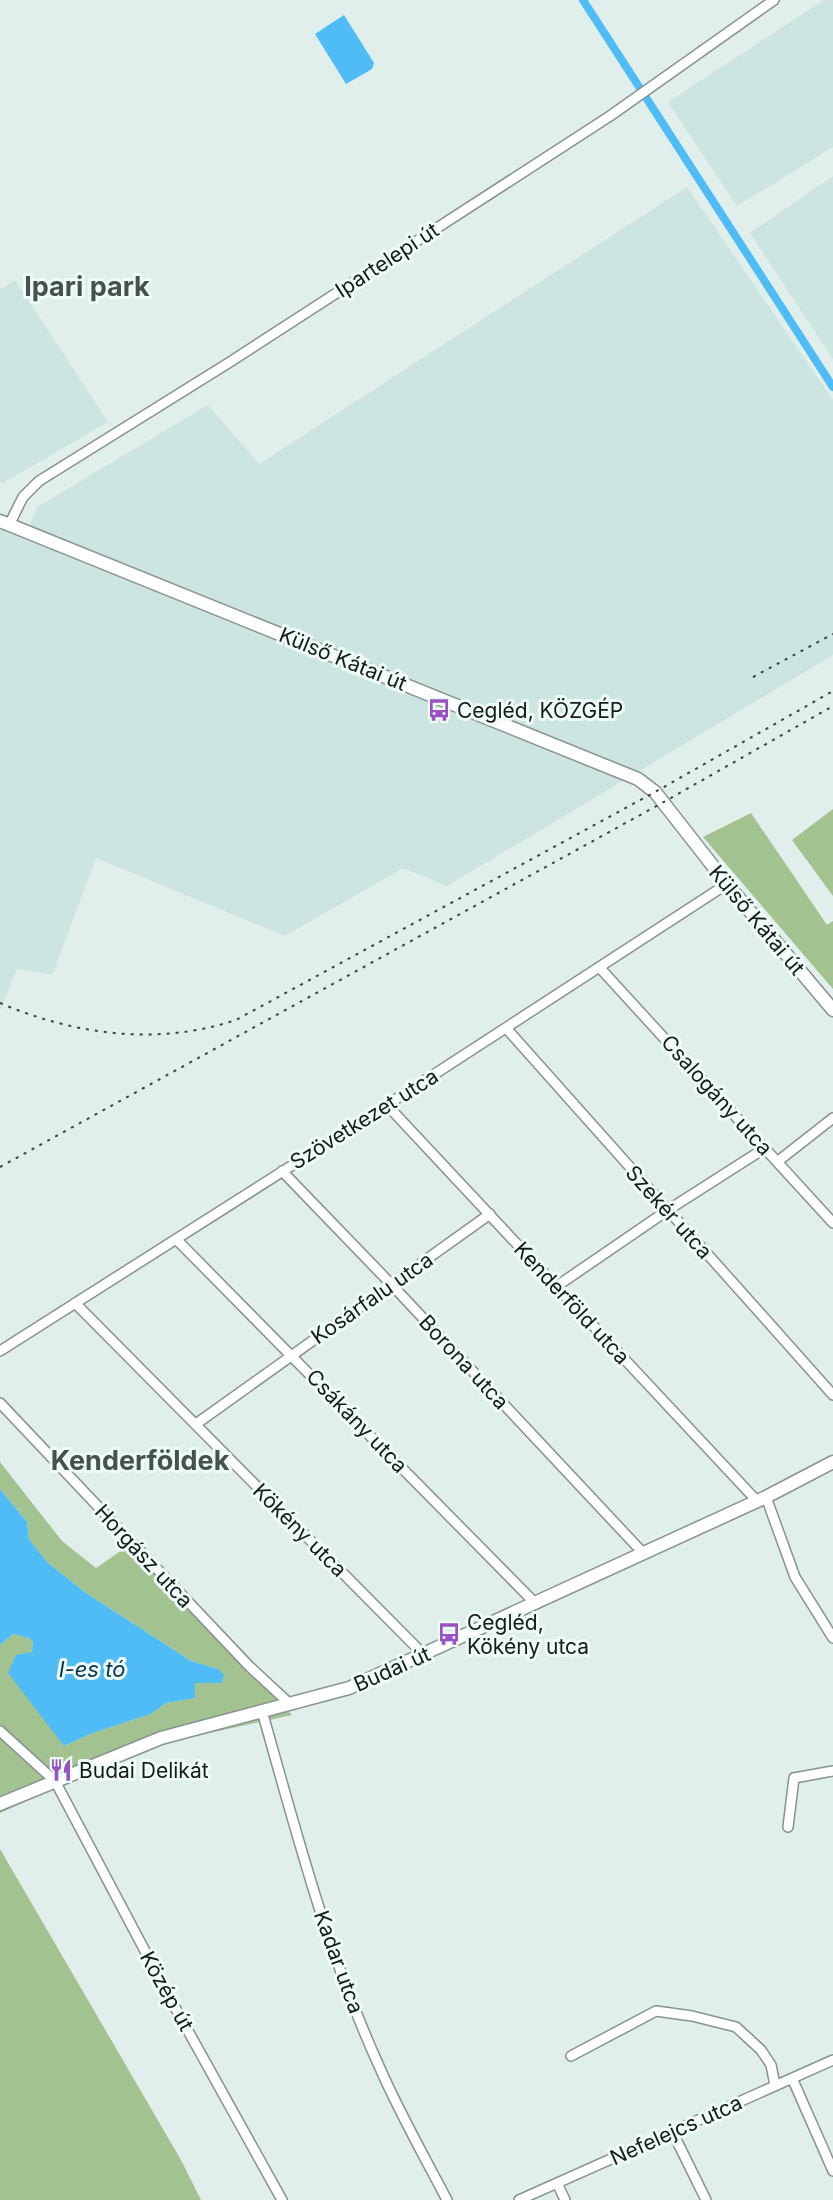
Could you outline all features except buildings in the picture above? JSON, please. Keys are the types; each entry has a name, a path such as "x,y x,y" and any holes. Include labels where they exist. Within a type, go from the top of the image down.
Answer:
{"main road":[{"name":"Külső Kátai út","path":"5,523 626,772 651,789 833,1011"},
{"name":"Budai út","path":"0,1804 161,1738 349,1688 644,1554 833,1462"}],"street":[{"name":"Ipartelepi út","path":"5,523 23,496 39,481 250,349 643,93 774,0"},
{"name":"Szövetkezet utca","path":"0,1351 600,968 727,884"},
{"name":"Csalogány utca","path":"600,968 833,1223"},
{"name":"Szekér utca","path":"506,1028 833,1395"},
{"name":"Kenderföld utca","path":"387,1104 761,1499"},
{"path":"777,1162 833,1118"},
{"path":"557,1286 668,1210 765,1148"},
{"name":"Borona utca","path":"282,1171 644,1554"},
{"name":"Kosárfalu utca","path":"196,1424 490,1214"},
{"name":"Csákány utca","path":"176,1239 536,1604"},
{"name":"Kökény utca","path":"75,1303 424,1655"},
{"name":"Horgász utca","path":"0,1404 241,1658 291,1705"},
{"path":"761,1499 795,1577 833,1638"},
{"name":"Kadar utca","path":"262,1711 314,1894 357,2012 396,2102 447,2200"},
{"name":"Közép út","path":"0,1731 55,1781 172,2002 282,2200"},
{"path":"788,1827 794,1778 833,1771"},
{"path":"571,2056 656,2011 692,2016 736,2027 761,2050 771,2065 776,2085"},
{"name":"Nefelejcs utca","path":"519,2200 833,2060"},
{"path":"792,2078 833,2171"},
{"path":"672,2131 706,2200"},
{"path":"557,2183 565,2200"}],"shaded area":[{"path":"824,0 833,0 833,147 737,206 668,102"},
{"path":"833,176 833,359 750,233"},
{"path":"687,187 833,400 833,655 447,886 403,868 285,936 96,858 52,975 17,969 0,1011 0,526 25,536 37,507 208,405 259,464"},
{"path":"15,280 108,422 3,483 0,482 0,290"}],"green space":[{"path":"833,809 833,896 792,840"},
{"path":"751,813 827,925 833,921 833,989 703,837"},
{"path":"0,1462 62,1541 96,1568 128,1546 292,1715 172,1741 97,1769 0,1813 0,1645 13,1634 29,1638 33,1642 32,1652 64,1746 90,1734 151,1714 166,1703 195,1698 195,1683 221,1683 218,1669 191,1661 86,1593 47,1562 29,1539 27,1522 0,1489"},
{"path":"0,1849 181,2160 201,2200 0,2200"}],"water":[{"path":"344,15 374,63 372,69 346,84 315,34"},
{"name":"I-es tó","path":"0,1489 27,1522 29,1539 47,1562 86,1593 191,1661 218,1669 224,1675 222,1683 195,1683 195,1698 166,1703 151,1714 90,1734 64,1746 8,1673 16,1655 32,1652 33,1642 29,1638 13,1634 0,1645"}],"waterway":[{"path":"583,0 833,387"}],"railway":[{"path":"753,677 833,634"},
{"path":"0,1003 58,1023 117,1033 177,1033 236,1020 655,792 833,691"},
{"path":"0,1167 662,803 833,706"}],"place":[{"name":"Cegléd, KÖZGÉP","path":"439,710"},
{"name":"Cegléd, Kökény utca","path":"449,1634"},
{"name":"Budai Delikát","path":"61,1770"}],"district":[{"name":"Ipari park","path":"87,286"},
{"name":"Kenderföldek","path":"140,1460"}]}
